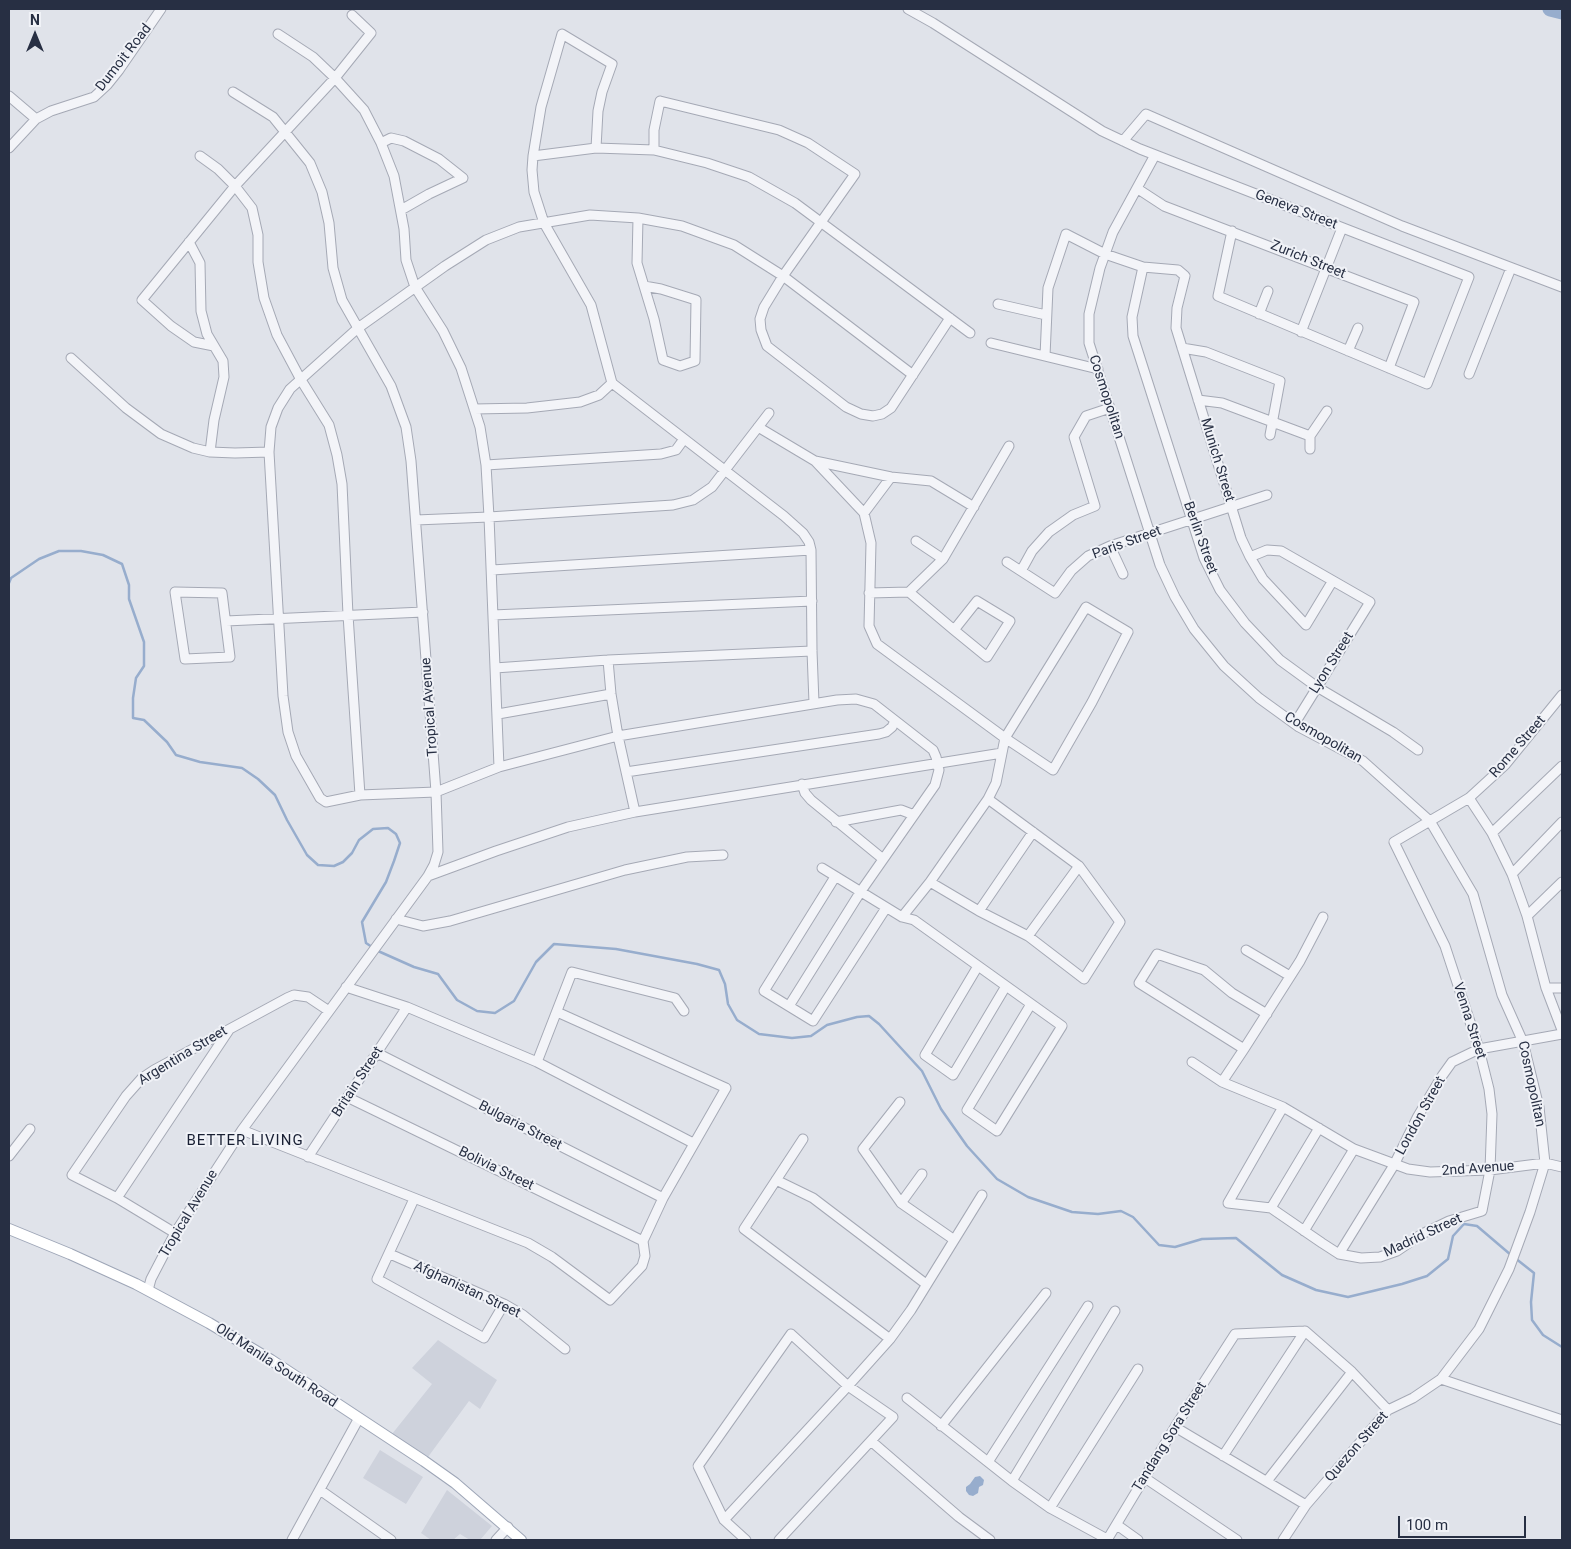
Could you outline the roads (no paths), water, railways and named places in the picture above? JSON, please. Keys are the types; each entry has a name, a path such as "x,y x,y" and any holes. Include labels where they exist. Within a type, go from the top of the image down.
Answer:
{"main road":[{"name":"Old Manila South Road","path":"9,1229 70,1254 148,1290 210,1323 271,1360 455,1483 521,1540"}],"street":[{"name":"Dumoit Road","path":"9,148 36,118 94,97 119,70 161,9"},
{"name":"Geneva Street","path":"908,9 942,28 1102,131 1155,155 1469,277 1427,384 1388,368"},
{"path":"214,346 194,342 171,326 142,300 235,186 335,78 371,33 352,15"},
{"path":"278,34 313,56 335,78 364,110 381,143 394,176 404,229 406,260 415,287 444,331 461,368 480,427 486,465 492,570 499,767"},
{"path":"596,148 600,102 612,64 562,34 541,107 533,156 534,192 544,223 591,305 612,383 803,533 809,542 811,550 814,703"},
{"name":"Tropical Avenue","path":"148,1290 151,1279 175,1233 242,1130 428,876 438,852 436,792 423,612 406,427 391,386 342,300 333,268 329,223 322,192 310,163 273,117 233,92"},
{"path":"9,96 36,118"},
{"path":"654,150 654,130 660,100 779,130 808,143 855,174 783,276 764,307 760,319 760,330 767,346 846,407 861,414 873,416 882,414 891,408 950,318"},
{"path":"1123,141 1146,114 1402,226 1562,287"},
{"path":"381,143 391,138 404,141 439,159 462,178 401,210"},
{"path":"533,156 596,148 654,150 707,162 749,177 795,203 970,333"},
{"name":"Cosmopolitan","path":"1155,155 1113,232 1100,268 1089,314 1089,343 1160,565 1175,597 1194,629 1224,666 1259,698 1295,723 1363,761 1430,821 1473,894 1502,995 1523,1042 1538,1107 1545,1163 1509,1269"},
{"path":"200,156 218,169 235,186 252,208 258,235 258,262 264,298 277,335 329,426 337,455 342,484 348,616 360,795"},
{"name":"Zurich Street","path":"1138,189 1164,206 1414,302 1388,368"},
{"path":"789,1006 861,891 935,785 938,777 938,762 933,750 874,704 864,700 837,700 618,736 499,767 436,792 360,795 326,802 320,798 296,756 288,732 283,696 269,452 271,427 278,408 290,389 358,328 445,266 486,240 519,227 590,215 638,218 682,226 734,245 783,276 913,375"},
{"path":"638,218 637,263 654,319 663,360 680,366 696,361 696,300 661,289 644,286"},
{"path":"1302,332 1342,228"},
{"path":"1232,231 1218,296 1388,368"},
{"path":"1045,356 1048,288 1066,234 1105,254 1143,267"},
{"path":"189,242 200,263 201,311 207,334 223,361 224,377 214,420 210,452"},
{"name":"Munich Street","path":"1143,267 1178,270 1186,276 1177,308 1176,328 1241,538 1263,579 1306,625 1332,582"},
{"name":"Berlin Street","path":"1143,267 1132,317 1133,336 1204,558 1220,590 1245,624 1280,660 1317,687 1393,732 1418,750"},
{"path":"1469,374 1512,268"},
{"path":"1259,314 1268,291"},
{"path":"998,304 1046,315"},
{"path":"1348,351 1358,328"},
{"path":"991,343 1098,369"},
{"path":"1182,348 1206,352 1280,381 1270,435"},
{"path":"71,358 126,408 161,434 192,448 210,452 235,454 269,452"},
{"path":"474,409 537,407 580,402 599,395 612,383"},
{"path":"1198,400 1222,403 1310,436"},
{"path":"1021,571 1032,550 1050,532 1073,515 1095,506 1074,437 1086,416 1110,408"},
{"path":"1310,449 1310,436 1327,411"},
{"path":"416,520 674,505 693,500 712,487 769,413"},
{"path":"758,427 814,461 864,513 871,543 869,626 877,644 1005,738 1053,770 1092,702 1128,632 1086,607 1005,738 996,784 988,798 930,882 902,917"},
{"path":"486,465 661,454 676,450 684,439"},
{"path":"909,592 943,558 1009,446"},
{"path":"814,461 891,477 930,481 974,507"},
{"path":"864,513 891,477"},
{"name":"Paris Street","path":"1007,562 1055,593 1071,571 1088,556 1110,546 1267,495"},
{"path":"916,541 943,558"},
{"path":"1110,546 1122,574"},
{"path":"492,570 811,550"},
{"path":"1250,557 1267,550 1281,551 1332,582"},
{"name":"Lyon Street","path":"1295,723 1370,602 1332,582"},
{"path":"175,592 222,593 226,621 230,657 185,659 175,592"},
{"path":"870,593 909,592 954,630 987,657 1010,621 977,601 954,630"},
{"path":"493,615 812,601"},
{"path":"226,621 423,612"},
{"path":"495,668 608,660 812,652"},
{"path":"608,660 618,736 635,812"},
{"path":"498,714 611,694"},
{"name":"Rome Street","path":"1394,842 1469,798 1505,765 1562,695"},
{"path":"626,772 879,734 886,732 895,721"},
{"path":"428,876 568,827 635,812 1002,753"},
{"path":"1492,833 1562,766"},
{"path":"802,784 805,793 811,800 883,859"},
{"path":"930,882 1028,936 1084,979 1120,922 1079,866 988,798"},
{"path":"1469,798 1492,833 1512,874 1527,916 1546,988 1562,1030"},
{"path":"836,822 901,810 914,815"},
{"path":"1512,874 1562,822"},
{"path":"980,911 1033,832"},
{"name":"Venna Street","path":"1394,842 1445,946 1480,1049 1489,1089 1492,1114 1490,1170 1482,1211"},
{"path":"396,919 423,926 450,921 633,868 687,857 723,854"},
{"path":"1028,936 1079,866"},
{"path":"822,868 886,908 902,917 914,920 1062,1026 997,1131 967,1110 1031,1004"},
{"path":"835,877 764,991 813,1021 886,908"},
{"path":"1527,916 1562,882"},
{"path":"1222,1082 1267,1014 1323,917"},
{"path":"1246,950 1290,976"},
{"path":"1244,1049 1139,983 1157,954 1204,970 1232,993 1267,1014"},
{"path":"978,966 925,1055 953,1075 1006,986"},
{"path":"537,1062 572,972 675,998 684,1011"},
{"path":"346,987 407,1007 537,1062 693,1143"},
{"path":"1546,988 1562,988"},
{"name":"Argentina Street","path":"117,1198 72,1175 133,1086 154,1070 231,1027 294,995 308,997 329,1011"},
{"name":"Britain Street","path":"308,1157 349,1098 407,1007"},
{"path":"242,1130 528,1243 552,1257 610,1300 642,1266 646,1256 643,1241 663,1198 726,1088 557,1012"},
{"path":"175,1233 117,1198 231,1027"},
{"name":"London Street","path":"1339,1254 1394,1165 1418,1116 1452,1062 1480,1049 1562,1034"},
{"name":"Bulgaria Street","path":"377,1054 663,1198"},
{"name":"2nd Avenue","path":"1192,1062 1222,1082 1283,1108 1354,1148 1408,1169 1430,1172 1490,1170 1545,1163 1562,1167"},
{"name":"Bolivia Street","path":"349,1098 643,1241"},
{"path":"900,1102 863,1149 901,1203 954,1240"},
{"name":"Madrid Street","path":"1283,1108 1228,1203 1271,1208 1339,1254 1361,1258 1380,1257 1397,1252 1422,1234 1449,1221 1482,1211"},
{"path":"9,1156 30,1128"},
{"path":"1271,1208 1319,1128"},
{"path":"803,1139 744,1229 890,1339"},
{"path":"1304,1231 1354,1148"},
{"path":"901,1203 922,1174"},
{"path":"776,1180 813,1198 926,1284"},
{"path":"724,1520 890,1339 982,1195"},
{"path":"414,1199 377,1279 484,1338 504,1304"},
{"name":"Afghanistan Street","path":"390,1254 504,1304 523,1315 565,1349"},
{"name":"Quezon Street","path":"1283,1540 1306,1505 1388,1410 1413,1398 1441,1379 1479,1330 1509,1269"},
{"path":"941,1426 1046,1293"},
{"path":"988,1462 1088,1306"},
{"path":"1012,1481 1115,1312"},
{"path":"1223,1456 1305,1331 1352,1372 1388,1410"},
{"name":"Tandang Sora Street","path":"1107,1540 1175,1427 1235,1334 1305,1331"},
{"path":"746,1540 724,1520 698,1466 791,1334 848,1386 893,1417 779,1540"},
{"path":"1050,1508 1138,1369"},
{"path":"1267,1481 1352,1372"},
{"path":"1441,1379 1562,1420"},
{"path":"907,1398 1012,1481 1050,1508 1107,1540"},
{"path":"292,1540 359,1418"},
{"path":"1175,1427 1306,1505"},
{"path":"871,1441 959,1517 990,1540"},
{"path":"1144,1478 1237,1540"},
{"path":"320,1490 391,1540"},
{"path":"1117,1525 1138,1540"},
{"path":"496,1540 508,1527"}],"water":[{"path":"980,1476 984,1480 983,1485 979,1487 978,1493 973,1496 969,1495 966,1487 975,1477"}],"waterway":[{"path":"1550,9 1562,12"},
{"path":"9,583 11,578 39,559 59,551 81,551 103,555 122,564 129,585 129,599 144,642 144,666 136,678 133,718 144,720 167,742 176,755 200,762 242,768 258,779 275,795 307,855 318,865 334,866 343,862 352,853 359,840 373,829 388,828 396,834 400,843 386,882 362,922 366,943 378,951 414,967 438,974 457,1000 477,1011 495,1013 514,1001 536,962 554,944 616,949 697,964 719,970 725,984 728,1004 737,1020 759,1034 792,1038 811,1036 827,1025 857,1017 869,1016 879,1024 922,1071 941,1109 967,1146 997,1179 1028,1197 1072,1212 1098,1214 1121,1211 1133,1217 1159,1245 1175,1247 1202,1239 1236,1238 1282,1275 1316,1290 1348,1297 1427,1276 1448,1259 1453,1236 1464,1224 1477,1226 1511,1255"},
{"path":"1515,1258 1534,1273 1531,1302 1532,1320 1543,1335 1562,1347"}],"district":[{"name":"BETTER LIVING","path":"245,1141"}]}
